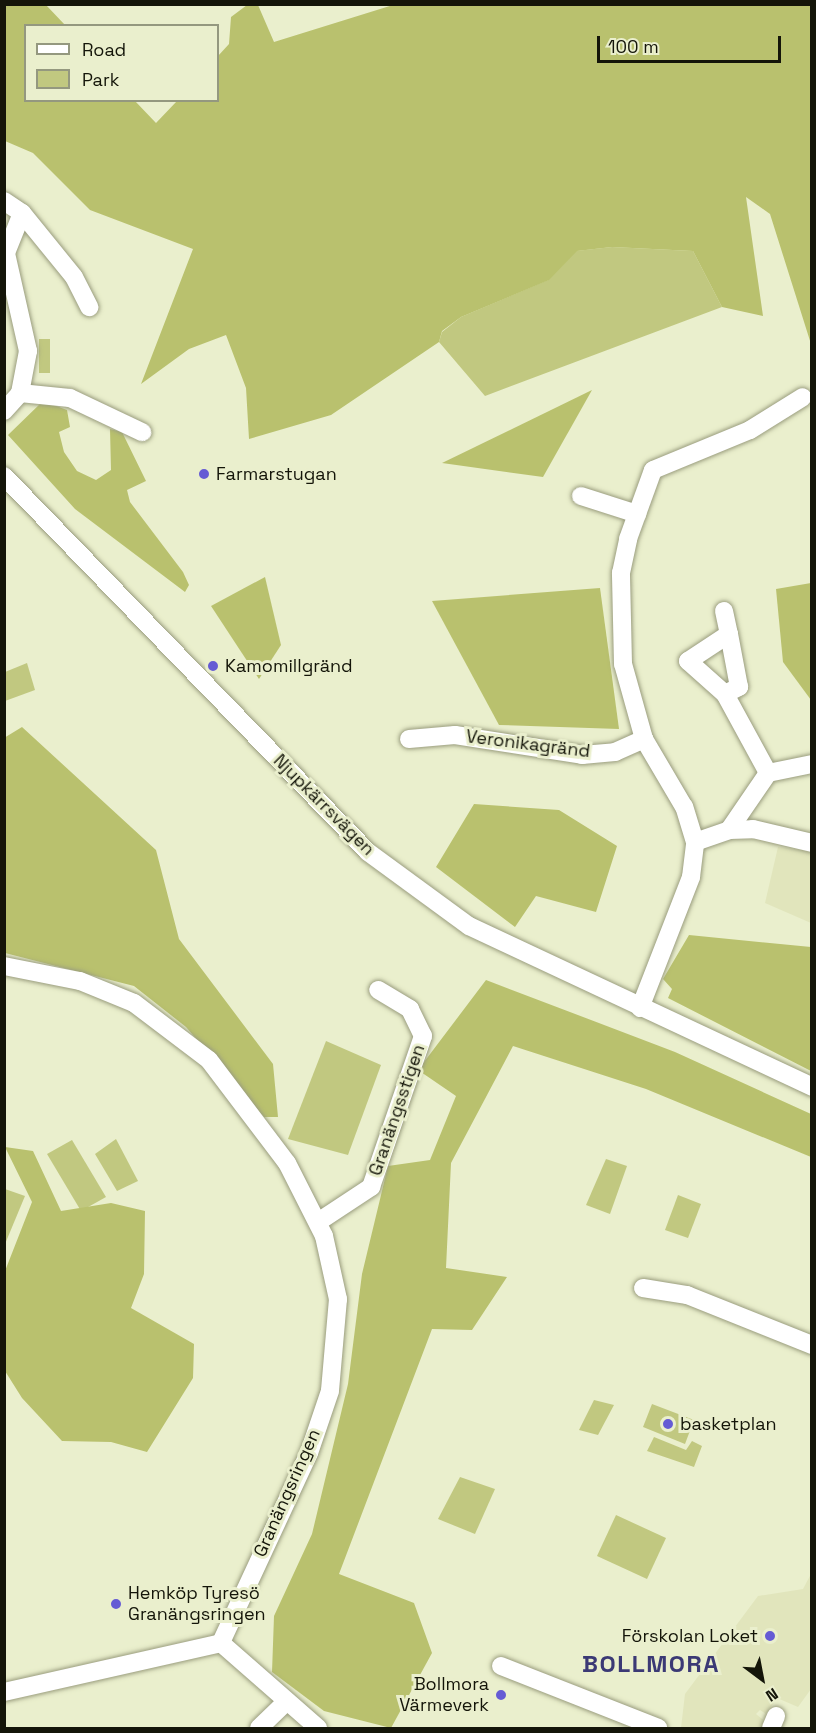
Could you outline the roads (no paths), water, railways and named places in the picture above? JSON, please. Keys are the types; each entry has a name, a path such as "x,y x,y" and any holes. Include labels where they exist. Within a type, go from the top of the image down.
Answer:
{"street":[{"path":"4,201 22,213 74,277 89,307"},
{"path":"4,411 20,393 28,351 6,253 22,213"},
{"path":"20,393 70,398 142,432"},
{"path":"640,1008 691,877 695,842 684,807 644,739 623,664 621,573 637,514 653,470 750,430 803,397"},
{"name":"Njupkärrsvägen","path":"4,476 368,852 469,926 812,1087"},
{"path":"581,496 637,514"},
{"path":"724,611 739,687 725,694"},
{"path":"729,634 688,661 725,694 768,773"},
{"name":"Veronikagränd","path":"409,739 455,735 582,755 615,752 644,739"},
{"path":"729,830 768,773 812,764"},
{"path":"695,842 729,830 812,843"},
{"name":"Granängsringen","path":"4,966 80,981 134,1003 209,1060 287,1163 318,1222 338,1299 330,1391 309,1453 221,1643"},
{"name":"Granängsstigen","path":"318,1222 371,1187 423,1036 410,1009 378,990"},
{"path":"643,1288 687,1295 812,1345"},
{"path":"4,1692 221,1643 284,1704 318,1728"},
{"path":"501,1666 658,1728"},
{"path":"260,1728 284,1704"}],"place":[{"name":"Farmarstugan","path":"204,474"},
{"name":"Kamomillgränd","path":"213,666"},
{"name":"basketplan","path":"668,1424"},
{"name":"Hemköp Tyresö Granängsringen","path":"116,1604"},
{"name":"Förskolan Loket","path":"770,1636"},
{"name":"Bollmora Värmeverk","path":"501,1695"}],"district":[{"name":"BOLLMORA","path":"651,1664"}]}
